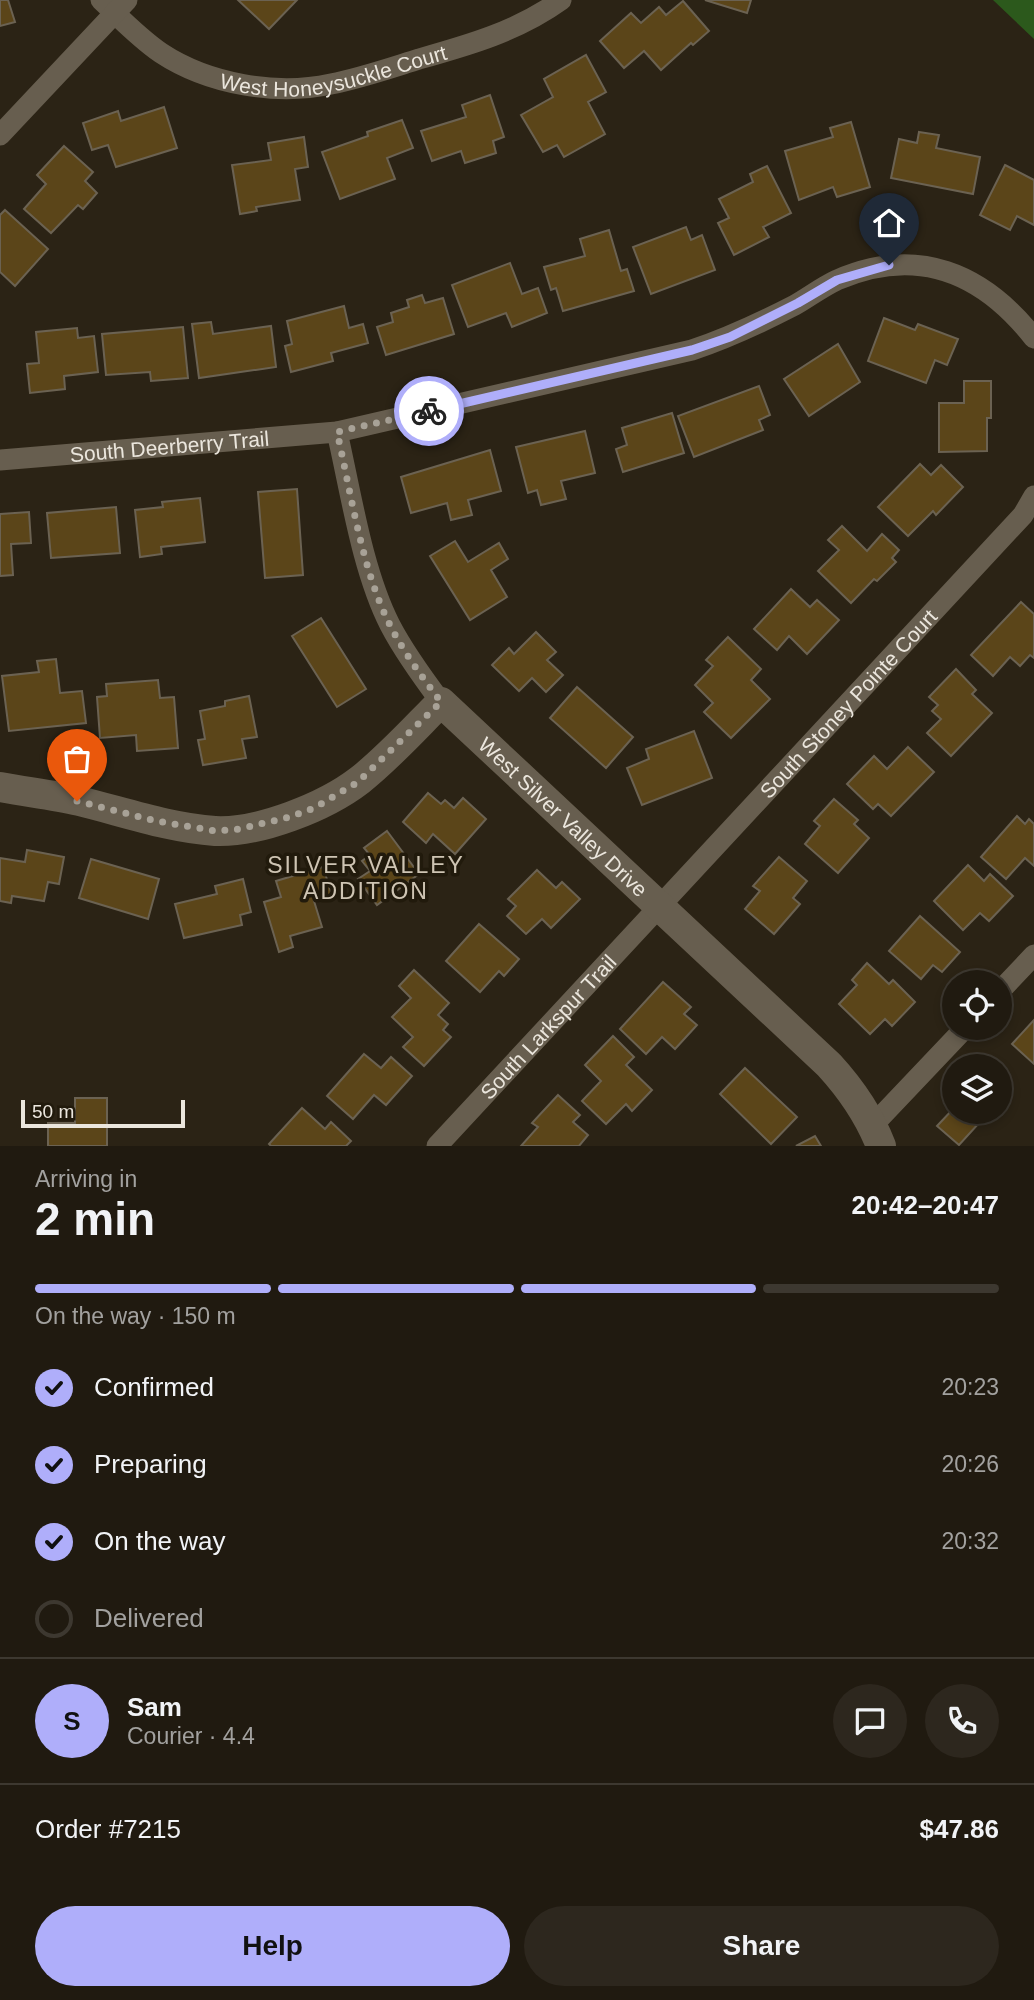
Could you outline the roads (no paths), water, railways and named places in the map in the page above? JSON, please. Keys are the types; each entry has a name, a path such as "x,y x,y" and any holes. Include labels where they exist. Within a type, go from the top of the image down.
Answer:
{"street":[{"name":"West Honeysuckle Court","path":"114,4 159,52 206,75 240,84 310,88 331,85 505,33 545,12 561,0"},
{"path":"0,135 114,4"},
{"path":"337,432 692,350 730,337 837,280 889,265 916,265 968,279 981,286 1019,319 1034,338"},
{"name":"South Deerberry Trail","path":"0,460 337,432"},
{"name":"West Silver Valley Drive","path":"337,432 371,574 390,625 419,673 441,702 658,908 829,1065 846,1084 877,1135"},
{"name":"South Stoney Pointe Court","path":"658,908 1023,515 1034,496"},
{"path":"0,787 77,801 156,821 216,831 239,829 290,817 314,808 358,782 441,702"},
{"name":"South Larkspur Trail","path":"437,1146 658,908"},
{"path":"1012,978 1034,955"},
{"path":"877,1135 954,1040"}],"district":[{"name":"SILVER VALLEY ADDITION","path":"366,878"}]}
